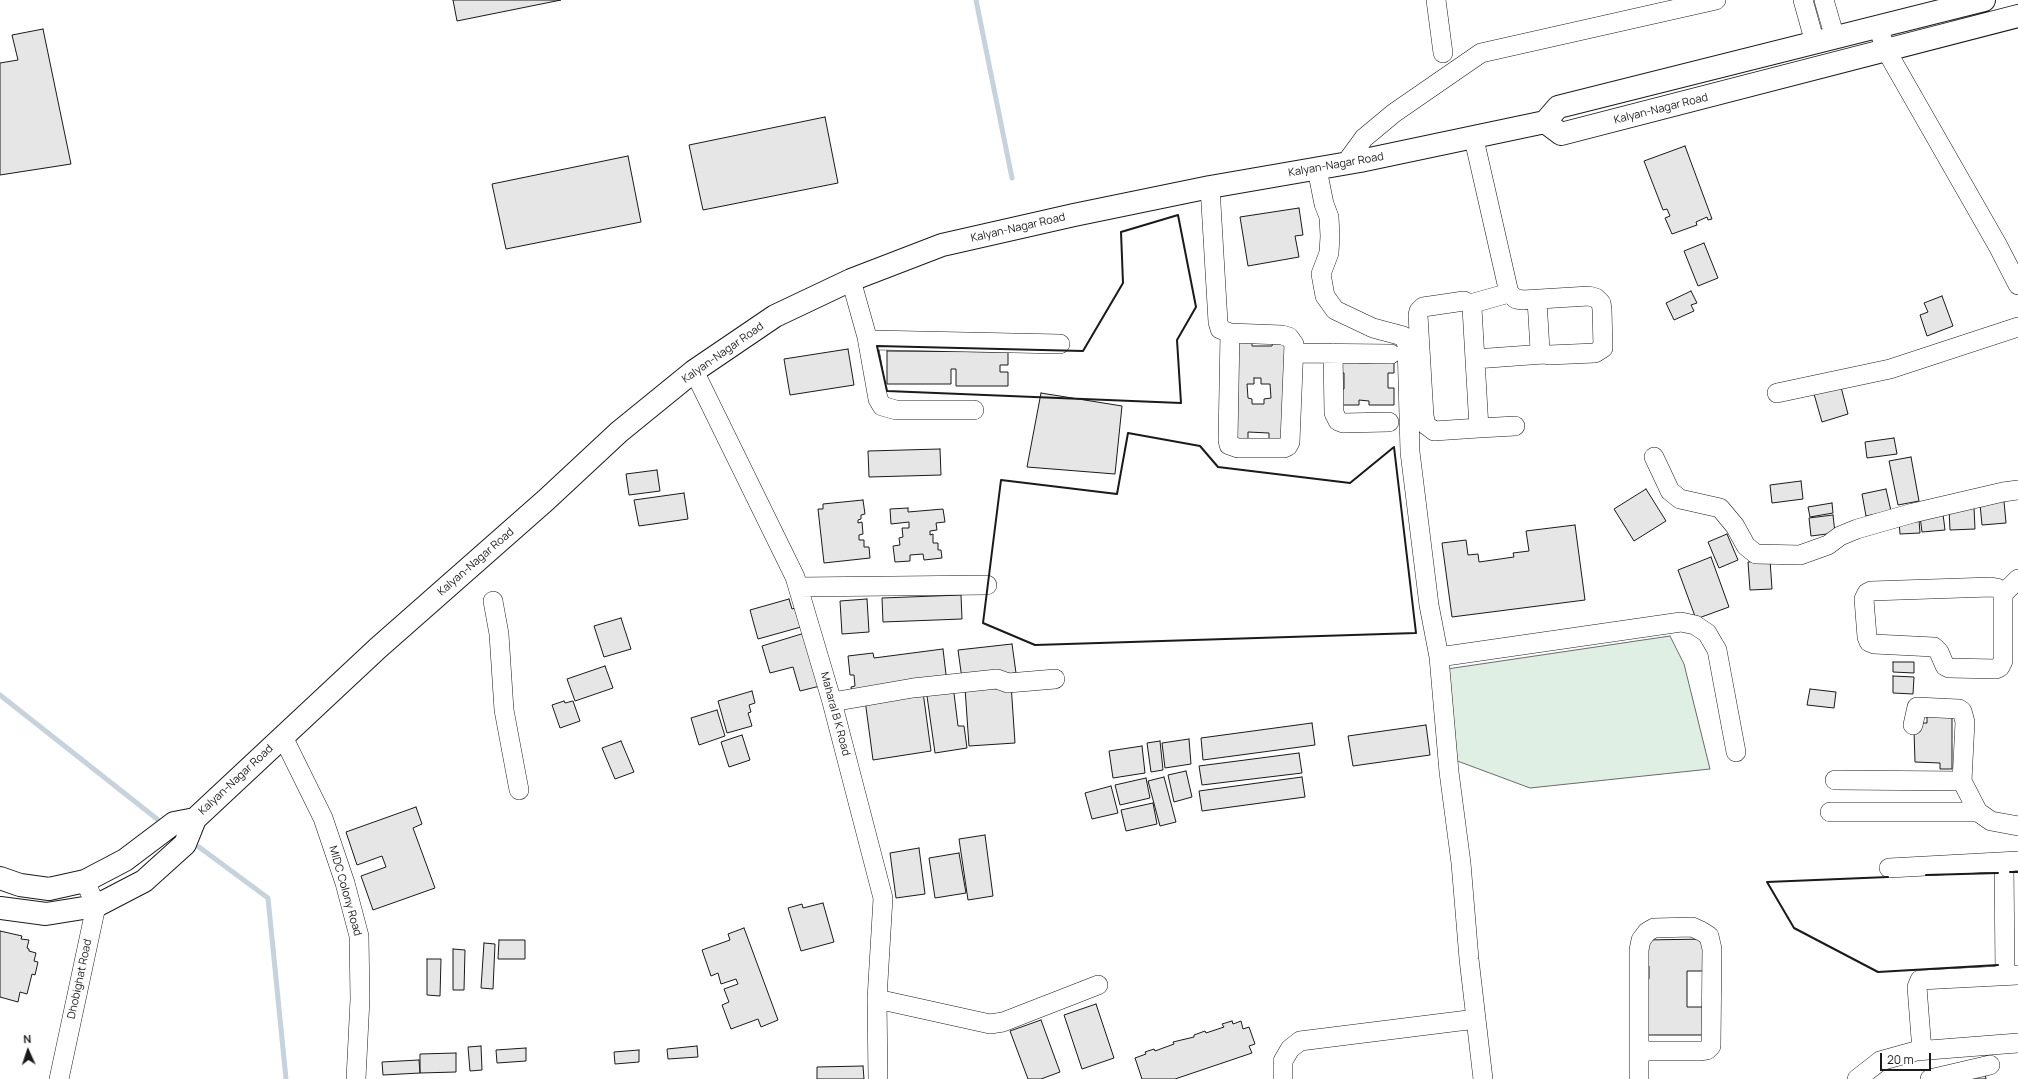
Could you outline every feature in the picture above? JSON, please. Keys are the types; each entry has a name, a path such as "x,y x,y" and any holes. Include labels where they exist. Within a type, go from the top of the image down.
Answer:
{"highway":[{"path":"1545,122 1558,107 1984,0"},
{"name":"Kalyan-Nagar Road","path":"195,819 378,648 546,500 619,432 694,371 775,316 851,280 942,245 1074,215 1210,187 1345,164 1474,139 1545,122 1561,134 2018,16"},
{"path":"0,878 20,885 49,889 85,881 125,860 174,823 195,819"},
{"path":"0,908 46,914 96,906 144,881 185,844 195,819"}],"street":[{"path":"1436,0 1443,53"},
{"path":"1345,164 1364,138 1394,113 1481,53 1716,0"},
{"path":"1804,0 1825,40"},
{"path":"1824,0 1825,40"},
{"path":"1878,27 1886,50 1998,246 2018,285"},
{"path":"1474,139 1509,294 1516,299 1537,300 1589,296 1596,298 1601,303 1602,309 1603,343 1602,348 1599,351 1475,359"},
{"path":"1317,169 1324,204 1329,216 1329,253 1321,274 1325,296 1335,310 1373,328 1403,336 1407,344 1410,452 1429,605 1439,657 1449,772 1461,863 1483,1079"},
{"path":"1210,187 1218,322 1220,329 1230,333 1288,337 1294,344 1290,442 1288,446 1284,448 1232,447 1228,440 1230,333"},
{"path":"851,280 867,337 878,399 882,406 896,410 974,410"},
{"path":"1470,304 1509,294"},
{"path":"1537,300 1540,350 1544,354"},
{"path":"1480,428 1472,308 1467,301 1422,307 1419,311 1424,416 1426,425 1434,431 1515,426"},
{"path":"1777,393 1890,369 2018,327"},
{"path":"867,337 878,340 1060,344"},
{"path":"1294,353 1391,354"},
{"path":"1333,353 1334,413 1338,421 1342,423 1389,422"},
{"name":"Maharal B K Road","path":"694,371 795,577 832,702 883,898 877,999 878,1079"},
{"path":"1654,457 1670,491 1680,499 1720,508 1735,526 1746,546 1756,554 1800,555 1828,545 1840,536 1857,529 1913,513 2003,492 2018,490"},
{"path":"2004,593 1997,588 1991,587 1871,591 1867,593 1864,599 1867,637 1870,642 1874,644 1934,647 1939,652 1945,666 1949,668 2000,667 2003,661 2004,593 2018,579"},
{"path":"798,587 987,585"},
{"path":"492,601 499,634 504,710 519,790"},
{"path":"1439,657 1681,622 1695,625 1707,633 1717,650 1736,752"},
{"path":"832,702 913,688 996,679 1008,683 1055,679"},
{"path":"1913,725 1914,710 1917,707 1959,709 1962,711 1965,722 1962,781 1978,812 1991,821 2018,826"},
{"name":"MIDC Colony Road","path":"283,737 323,818 345,883 359,936 360,999 356,1079"},
{"path":"1835,780 1962,781"},
{"path":"1830,812 1978,812"},
{"path":"1889,868 2011,861 2012,975 1920,980 1917,987 1922,1051"},
{"path":"85,881 96,906"},
{"name":"Dhobighat Road","path":"59,1079 96,906"},
{"path":"1639,1079 1639,950 1641,940 1647,932 1654,928 1692,927 1701,931 1709,936 1712,949 1711,1046 1707,1050 1701,1051 1640,1051"},
{"path":"877,999 990,1024 1003,1022 1098,985"},
{"path":"1283,1079 1283,1061 1290,1049 1300,1041 1476,1019"},
{"path":"1857,1079 1880,1061 1922,1051 2018,1043"},
{"path":"1930,1079 1990,1064"}],"green space":[{"path":"1670,636 1684,664 1710,769 1530,788 1452,759 1447,669"}],"building":[{"path":"453,0 561,0 457,21"},
{"path":"43,29 71,164 0,175 0,63 18,60 12,35"},
{"path":"825,117 838,183 703,210 689,145"},
{"path":"1685,146 1712,219 1708,220 1707,217 1696,222 1697,225 1672,234 1665,218 1670,216 1667,209 1663,210 1644,161"},
{"path":"628,156 641,222 506,249 492,184"},
{"path":"1299,208 1303,235 1295,236 1299,257 1248,266 1240,217"},
{"path":"1704,243 1718,278 1698,286 1684,251"},
{"path":"1691,291 1697,303 1691,305 1694,311 1674,320 1666,303"},
{"path":"1942,296 1953,326 1927,336 1920,315 1928,312 1924,303"},
{"path":"1233,340 1252,340 1252,346 1272,346 1273,341 1290,342 1286,440 1269,439 1269,433 1248,432 1248,439 1230,438","holes":["1254,378 1261,378 1261,384 1270,384 1271,398 1264,399 1264,404 1252,404 1252,399 1248,398 1247,384 1254,384"]},
{"path":"848,349 854,385 790,395 784,359"},
{"path":"887,351 1008,352 1008,365 1000,365 1000,372 1008,372 1008,386 956,386 956,369 951,369 951,384 887,384"},
{"path":"1394,356 1394,373 1388,373 1388,388 1394,388 1394,405 1369,405 1369,401 1359,400 1359,405 1336,405 1336,389 1344,389 1344,373 1336,374 1336,357 1359,357 1359,363 1373,363 1373,357"},
{"path":"1841,387 1848,414 1822,422 1814,394"},
{"path":"1041,393 1122,406 1115,474 1027,467"},
{"path":"1894,438 1897,454 1867,458 1865,442"},
{"path":"940,449 941,475 869,477 868,451"},
{"path":"1911,457 1919,501 1898,505 1889,461"},
{"path":"657,470 660,491 629,495 626,474"},
{"path":"1801,481 1803,499 1772,503 1770,485"},
{"path":"1646,489 1666,521 1634,541 1614,509"},
{"path":"1886,489 1891,511 1866,516 1862,494"},
{"path":"684,493 688,519 639,526 634,500"},
{"path":"863,500 865,514 861,515 861,519 858,520 858,523 862,522 863,534 859,535 859,540 864,540 864,547 869,547 870,558 824,563 818,509 823,509 823,504"},
{"path":"2004,501 2006,523 1982,525 1980,504"},
{"path":"1832,503 1833,513 1810,517 1808,507"},
{"path":"1974,507 1975,529 1950,530 1949,509"},
{"path":"908,508 908,512 943,509 945,522 936,523 937,530 930,531 930,535 933,534 933,543 938,543 938,550 941,550 942,558 924,560 923,554 910,555 910,561 895,562 893,546 900,545 899,538 903,537 902,528 909,528 909,522 891,524 890,509"},
{"path":"1943,514 1945,530 1922,532 1920,516"},
{"path":"1833,515 1835,533 1811,536 1809,518"},
{"path":"1919,520 1920,533 1900,534 1899,521"},
{"path":"1575,525 1585,600 1452,617 1442,543 1466,540 1468,555 1478,554 1479,562 1514,557 1513,553 1529,551 1526,531"},
{"path":"1727,534 1738,560 1719,568 1708,542"},
{"path":"1711,557 1729,607 1696,619 1678,570"},
{"path":"1770,560 1772,589 1750,590 1748,562"},
{"path":"961,595 962,619 883,622 882,598"},
{"path":"789,599 792,609 795,608 801,627 758,639 750,610"},
{"path":"867,599 869,632 842,634 840,601"},
{"path":"621,618 631,649 604,657 594,626"},
{"path":"808,632 824,685 800,691 793,667 770,673 762,646"},
{"path":"1012,644 1016,673 962,679 958,650"},
{"path":"943,649 947,683 852,694 851,687 855,686 854,675 850,675 848,656 873,653 874,658"},
{"path":"1893,662 1914,662 1914,673 1893,672"},
{"path":"605,666 613,688 575,701 567,679"},
{"path":"1893,676 1914,677 1913,694 1893,693"},
{"path":"1011,684 1015,743 969,746 965,688"},
{"path":"953,685 958,726 964,726 967,748 935,753 926,689"},
{"path":"1810,689 1836,692 1834,708 1807,705"},
{"path":"752,691 755,703 749,705 751,712 748,713 752,726 727,733 718,701"},
{"path":"923,692 931,751 873,760 865,700"},
{"path":"564,701 565,703 573,701 580,721 560,728 552,705"},
{"path":"717,710 725,736 699,745 691,718"},
{"path":"1927,716 1952,716 1952,769 1940,769 1940,763 1915,762 1914,731 1918,723 1927,723"},
{"path":"1312,723 1315,745 1203,760 1201,738"},
{"path":"1426,725 1430,755 1353,766 1348,736"},
{"path":"742,735 750,760 729,767 721,742"},
{"path":"1189,739 1191,764 1165,768 1162,743"},
{"path":"621,741 634,772 615,779 602,748"},
{"path":"1160,741 1163,770 1151,772 1147,743"},
{"path":"1142,746 1145,773 1113,778 1109,751"},
{"path":"1299,753 1302,773 1202,785 1199,766"},
{"path":"1186,771 1192,797 1174,802 1168,775"},
{"path":"1164,777 1176,822 1160,826 1148,781"},
{"path":"1302,777 1305,797 1202,811 1199,791"},
{"path":"1146,778 1150,798 1120,805 1115,785"},
{"path":"1111,786 1118,813 1092,819 1085,793"},
{"path":"1153,803 1157,824 1126,831 1121,810"},
{"path":"416,807 422,824 413,828 435,888 373,910 361,876 386,867 382,856 357,865 346,832"},
{"path":"985,835 993,896 968,900 959,839"},
{"path":"919,848 925,894 896,898 890,853"},
{"path":"959,853 966,893 935,898 929,858"},
{"path":"823,903 834,942 801,951 788,908 802,904 803,908"},
{"path":"744,928 778,1020 761,1027 758,1019 731,1029 722,1005 729,1002 724,989 738,984 736,979 721,984 718,973 711,976 702,950 730,940 728,934"},
{"path":"0,931 22,936 21,939 29,940 27,948 29,951 36,953 34,961 38,962 35,975 32,974 27,994 20,992 18,1002 0,997"},
{"path":"1707,939 1707,971 1687,971 1687,1007 1707,1007 1707,1035 1644,1035 1644,979 1649,979 1649,966 1644,966 1644,940"},
{"path":"499,940 525,940 525,959 498,959"},
{"path":"484,943 495,944 493,989 481,988"},
{"path":"453,949 465,950 464,990 453,990"},
{"path":"427,959 441,959 440,996 427,995"},
{"path":"1096,1004 1114,1058 1082,1069 1064,1015"},
{"path":"1041,1020 1060,1072 1041,1079 1028,1079 1010,1031"},
{"path":"1232,1021 1233,1024 1241,1021 1243,1029 1249,1027 1255,1044 1249,1046 1252,1053 1175,1079 1142,1079 1135,1058 1146,1054 1145,1052 1154,1049 1155,1051 1174,1044 1173,1042 1194,1037 1194,1035 1205,1031 1206,1033 1224,1027 1222,1024"},
{"path":"481,1046 482,1070 470,1071 468,1047"},
{"path":"697,1046 698,1057 668,1059 667,1049"},
{"path":"526,1048 526,1061 497,1063 496,1050"},
{"path":"639,1050 639,1062 615,1064 614,1052"},
{"path":"456,1053 456,1072 420,1073 420,1054"},
{"path":"419,1060 420,1073 383,1075 382,1062"},
{"path":"863,1066 864,1079 817,1079 817,1067"},
{"path":"1985,1073 1986,1079 1957,1079"}],"waterway":[{"path":"976,0 1012,178"},
{"path":"0,695 157,819"},
{"path":"199,847 268,898 286,1079"}],"wall":[{"path":"1178,215 1196,307 1177,340 1181,403 887,391 877,346 1083,351 1123,283 1121,232 1178,215"},
{"path":"1128,433 1200,446 1218,467 1350,483 1394,447 1416,633 1035,645 983,623 1001,480 1117,494 1128,433"},
{"path":"2010,872 2018,872"},
{"path":"1926,875 1998,873"},
{"path":"1888,877 1767,882 1794,928 1878,972 1998,965"}]}
